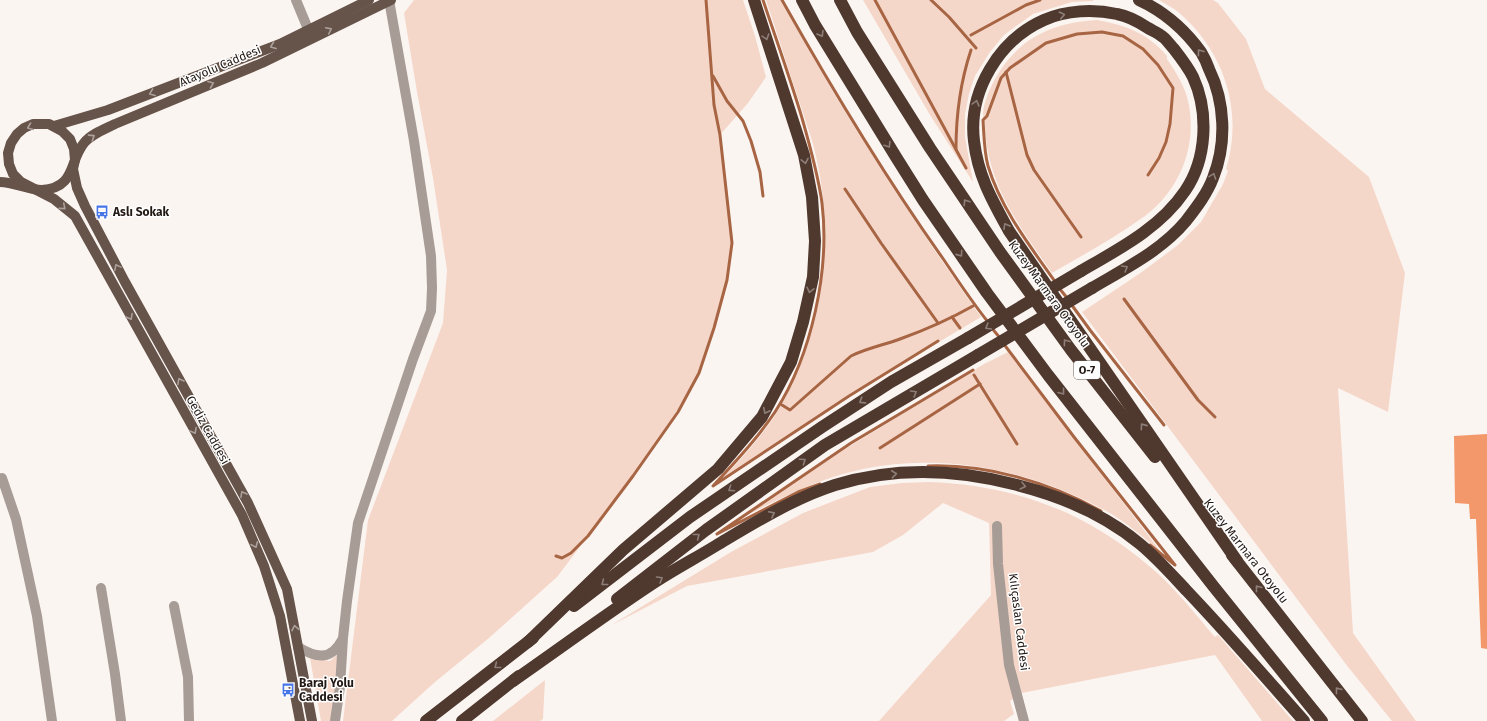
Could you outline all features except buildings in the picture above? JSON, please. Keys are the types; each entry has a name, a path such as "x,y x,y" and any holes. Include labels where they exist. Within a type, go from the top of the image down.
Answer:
{"highway":[{"path":"528,642 623,550 718,469 762,417 791,362 803,322 813,277 815,241 812,197 804,154 754,0"},
{"name":"O-7","path":"802,0 815,25 896,157 987,293 1048,375 1209,581 1322,721"},
{"name":"Kuzey Marmara Otoyolu","path":"840,0 857,32 922,135 1000,252 1071,350 1362,721"},
{"path":"462,721 706,530 825,445 1129,266 1164,243 1185,222 1205,195 1213,178 1218,162 1222,121 1220,101 1215,82 1202,53 1176,24 1152,6 1139,0"},
{"path":"426,721 703,508 879,390 968,338 1082,271 1131,242 1167,214 1186,190 1196,169 1201,151 1204,122 1199,96 1193,77 1182,59 1163,37 1141,23 1118,14 1090,11 1064,14 1045,19 1008,44 988,71 974,111 974,139 978,166 988,193 1009,231 1237,561"},
{"path":"512,681 652,584 752,523 805,497 835,485 876,476 908,472 958,473 999,480 1036,489 1074,503 1104,520 1139,543 1205,610 1304,721"}],"main road":[{"name":"Atayolu Caddesi","path":"0,151 11,143 17,134 24,128 33,124 43,123 54,126 108,110 280,44 369,0"},
{"name":"Atayolu Caddesi","path":"0,182 12,183 40,190 50,189 67,178 79,149 85,141 115,124 262,63 390,0"},
{"path":"54,126 70,139 74,149 75,160 72,169"},
{"path":"11,143 8,153 9,164 13,174 30,188"},
{"name":"Gediz Caddesi","path":"72,169 77,188 89,213 248,503 287,589 312,721"},
{"name":"Gediz Caddesi","path":"30,188 54,199 75,216 242,515 264,566 280,616 300,721"}],"street":[{"path":"296,0 308,29"},
{"path":"335,721 340,687 343,638 358,523 413,359 431,311 431,256 414,141 390,0"},
{"path":"2,478 16,519 37,616 52,721"},
{"name":"Kılıçaslan Caddesi","path":"997,526 998,564 1009,665 1024,721"},
{"path":"101,588 121,721"},
{"path":"174,606 188,678 189,721"},
{"path":"298,647 313,654 330,654 336,650 343,638"}],"shaded area":[{"path":"414,0 743,0 766,77 748,103 720,135 732,243 729,266 718,313 699,373 663,434 557,577 489,638 435,682 392,721 343,721 368,520 443,323 447,270 433,178 404,13"},
{"path":"766,0 781,0 827,82 876,162 981,317 939,342 937,340 849,394 721,479 743,457 762,433 774,417 791,386 805,353 815,319 822,284 825,249 824,213 820,178 813,144"},
{"path":"863,0 1093,1 1072,2 1033,14 1004,35 990,52 975,76 969,94 965,114 965,137 973,182 930,115"},
{"path":"1159,0 1213,0 1218,3 1246,39 1265,89 1369,177 1405,273 1388,412 1338,388 1353,633 1416,721 1392,721 1348,667 1082,312 1139,274 1178,245 1201,222 1223,184 1228,171 1226,169 1231,147 1233,125 1231,104 1226,83 1218,63 1207,44 1193,27 1177,11"},
{"path":"1097,20 1117,24 1135,31 1152,41 1167,56 1167,59 1181,82 1187,97 1191,130 1189,147 1178,178 1158,205 1123,231 1052,273 1017,222 999,186 987,147 983,116 984,107 988,93 1000,72 1017,50 1027,42 1048,30 1060,26"},
{"path":"1008,352 1161,552 1121,520 1076,496 1044,483 1011,473 944,463 910,463 876,467 843,474 805,488 743,517 842,451 984,364"},
{"path":"1487,434 1487,649 1481,648 1476,519 1470,519 1469,504 1455,503 1454,436"},
{"path":"929,482 960,484 1019,495 1046,504 1073,516 1099,530 1125,547 1167,582 1215,637 1218,635 1293,721 1262,721 1215,655 1022,693 1010,701 1014,714 1004,721 879,721 991,595 989,523 943,503 903,535 873,552 687,586 610,626 731,552 803,513 870,487 902,483"},
{"path":"339,653 331,721 321,721 310,658 330,661"},
{"path":"545,680 543,719 540,721 493,721"}],"waterway":[{"path":"556,556 562,558 571,553 588,536 678,412 699,373 714,328 727,280 732,243 720,135 714,105 706,0"},
{"path":"763,0 788,73 811,150 822,203 824,229 823,256 820,284 808,338 799,365 788,389 775,412 761,432 713,486 849,396 938,341"},
{"path":"782,0 880,165 922,229 988,322"},
{"path":"875,0 966,168"},
{"path":"931,0 949,17 976,48"},
{"path":"971,35 1026,5 1040,0"},
{"path":"1056,283 1026,241 1008,212 1000,197 988,166 983,120 987,116 1001,78 1010,68 1046,43 1077,34 1102,32 1123,36 1143,49 1158,65 1173,88 1170,124 1166,142 1159,158 1148,175"},
{"path":"956,149 959,99 971,50"},
{"path":"1006,72 1027,155 1034,170 1081,237"},
{"path":"713,76 727,101 743,121 751,141 760,172 763,196"},
{"path":"845,189 881,243 938,323"},
{"path":"1059,288 1068,299"},
{"path":"1124,299 1198,400 1215,417"},
{"path":"1071,304 1164,425"},
{"path":"782,405 790,410 851,356 919,332 973,306"},
{"path":"952,317 960,328"},
{"path":"991,327 1000,338"},
{"path":"1003,343 1074,437 1175,565 1150,545"},
{"path":"820,484 798,492 717,534 851,443 973,370"},
{"path":"974,375 1017,444"},
{"path":"880,448 980,384"},
{"path":"928,466 973,468 1017,477 1060,491 1101,511"}],"place":[{"name":"Aslı Sokak","path":"102,212"},
{"name":"Baraj Yolu Caddesi","path":"288,690"}]}
